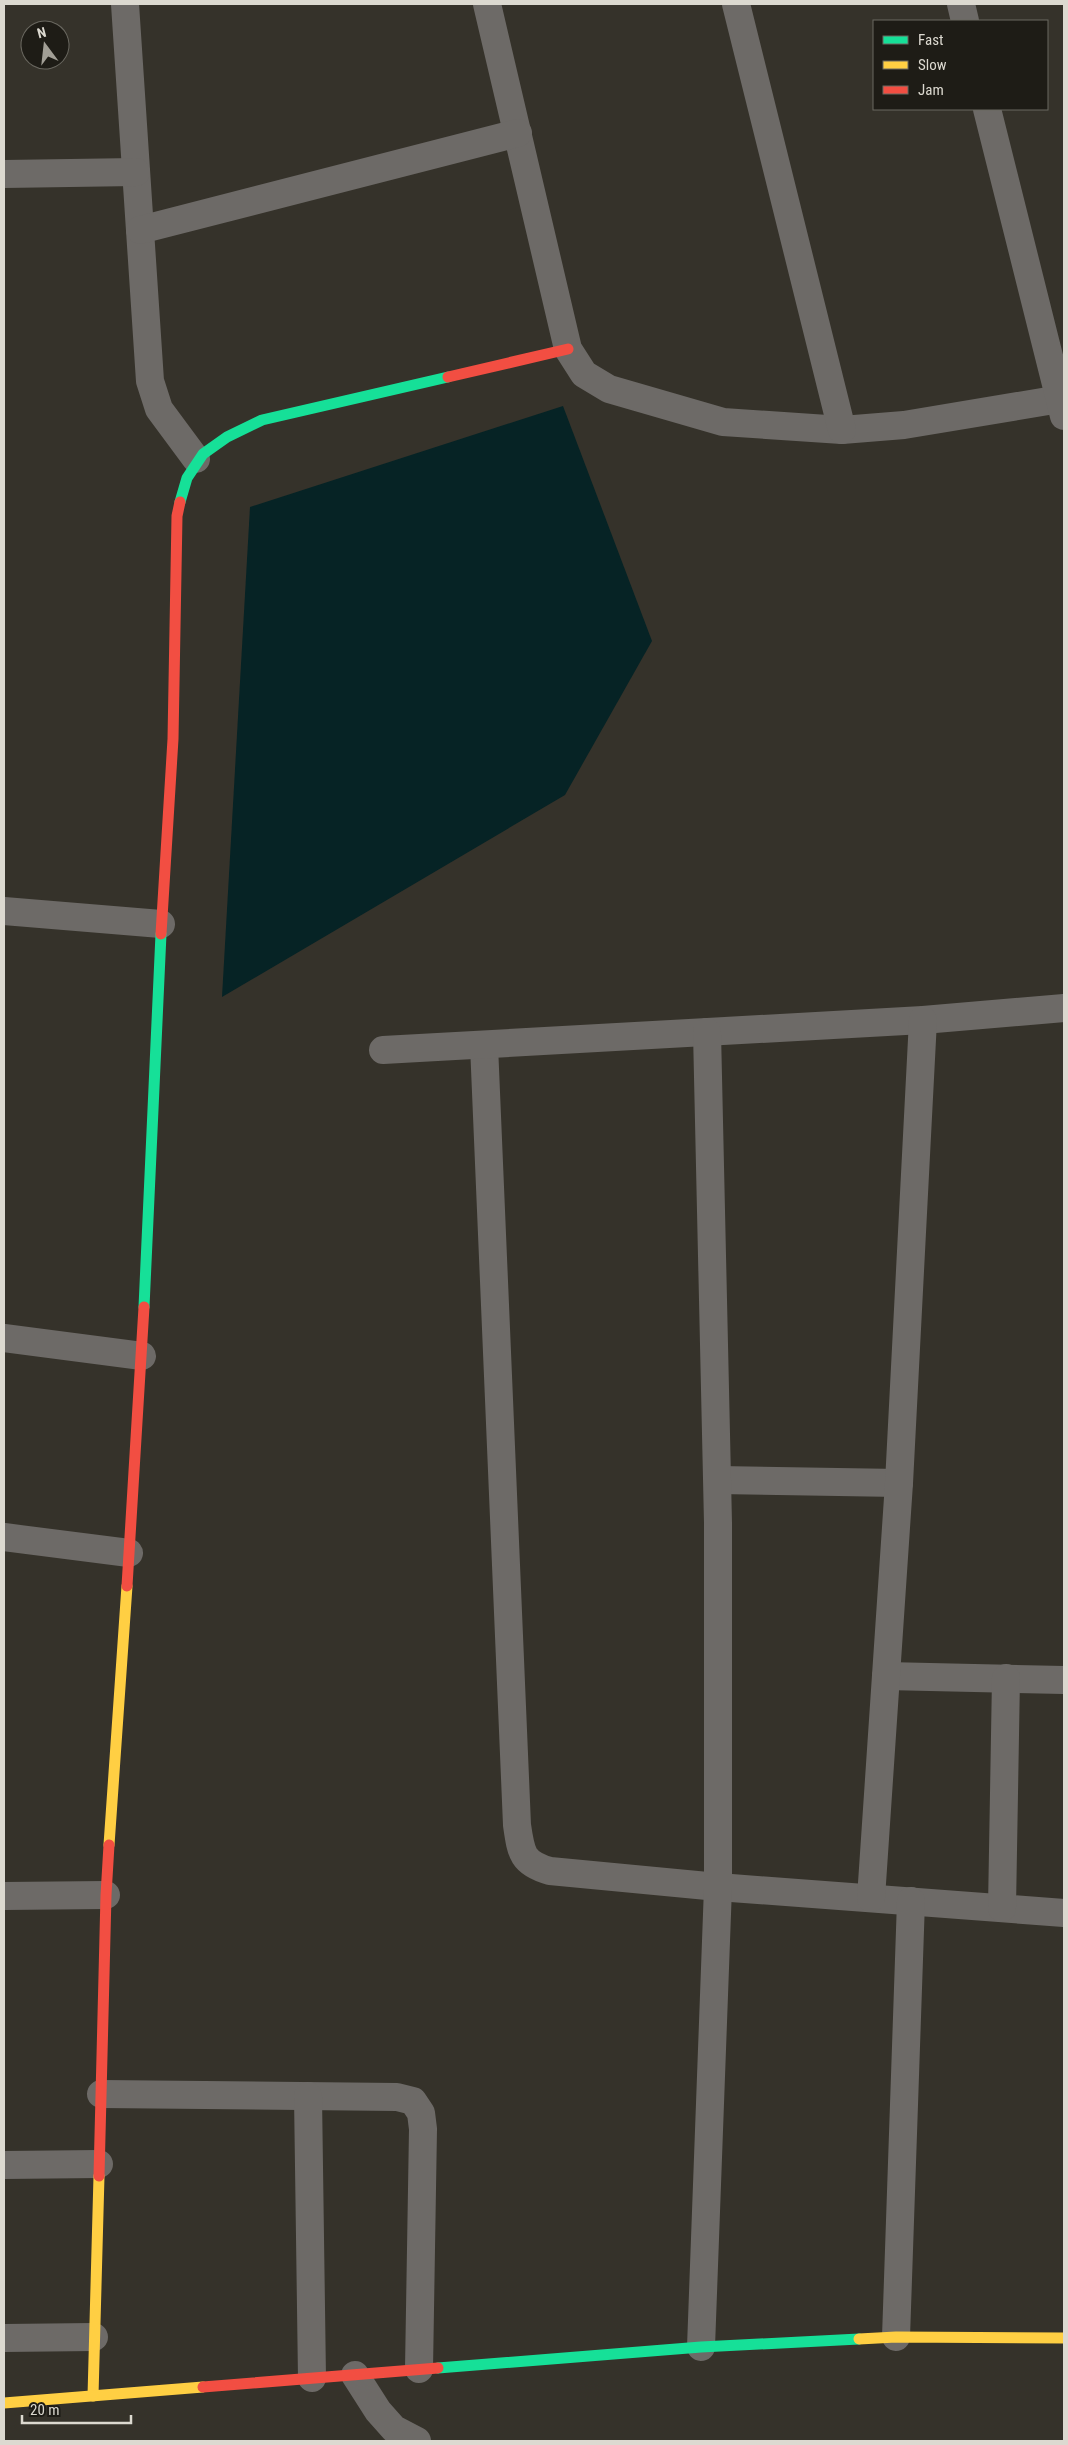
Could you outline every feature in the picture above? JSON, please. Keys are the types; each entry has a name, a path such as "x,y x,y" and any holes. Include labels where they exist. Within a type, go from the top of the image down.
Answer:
{"street":[{"path":"125,4 150,381 159,409 196,459"},
{"path":"488,4 568,349 584,374 608,389 723,422 842,430 1062,409 987,110"},
{"path":"736,4 842,430"},
{"path":"961,4 965,20"},
{"path":"140,230 518,133"},
{"path":"4,174 136,172"},
{"path":"93,2396 106,1895 142,1356 161,924 173,739 177,516 182,488 196,459 224,437 262,420 568,349"},
{"path":"4,911 161,924"},
{"path":"383,1050 923,1020 1064,1008"},
{"path":"871,1898 899,1483 923,1020"},
{"path":"701,2347 718,1887 718,1480 707,1032"},
{"path":"484,1045 517,1825 520,1850 532,1866 550,1871 718,1887 1064,1913"},
{"path":"4,1338 142,1356"},
{"path":"718,1480 899,1483"},
{"path":"4,1537 129,1554"},
{"path":"886,1676 1064,1680"},
{"path":"1002,1908 1006,1678"},
{"path":"4,1896 106,1895"},
{"path":"896,2337 911,1901"},
{"path":"101,2094 396,2096 414,2101 421,2112 423,2129 419,2370"},
{"path":"308,2096 312,2378"},
{"path":"4,2165 99,2164"},
{"path":"4,2338 94,2337"},
{"path":"4,2403 701,2347 896,2337 1064,2338"},
{"path":"355,2375 378,2411 394,2429 417,2441"}],"water":[{"path":"563,406 652,641 565,795 222,997 250,507"}],"traffic: fast":[{"path":"180,502 187,478 203,454 227,437 262,420 448,377"},
{"path":"144,1307 161,934"},
{"path":"438,2368 701,2347 859,2339"}],"traffic: slow":[{"path":"109,1845 127,1586"},
{"path":"93,2396 99,2176"},
{"path":"859,2339 896,2337 1064,2338"},
{"path":"4,2403 203,2387"}],"traffic: jam":[{"path":"448,377 568,349"},
{"path":"161,934 173,739 177,516 180,502"},
{"path":"127,1586 144,1307"},
{"path":"99,2176 109,1845"},
{"path":"203,2387 438,2368"}]}
